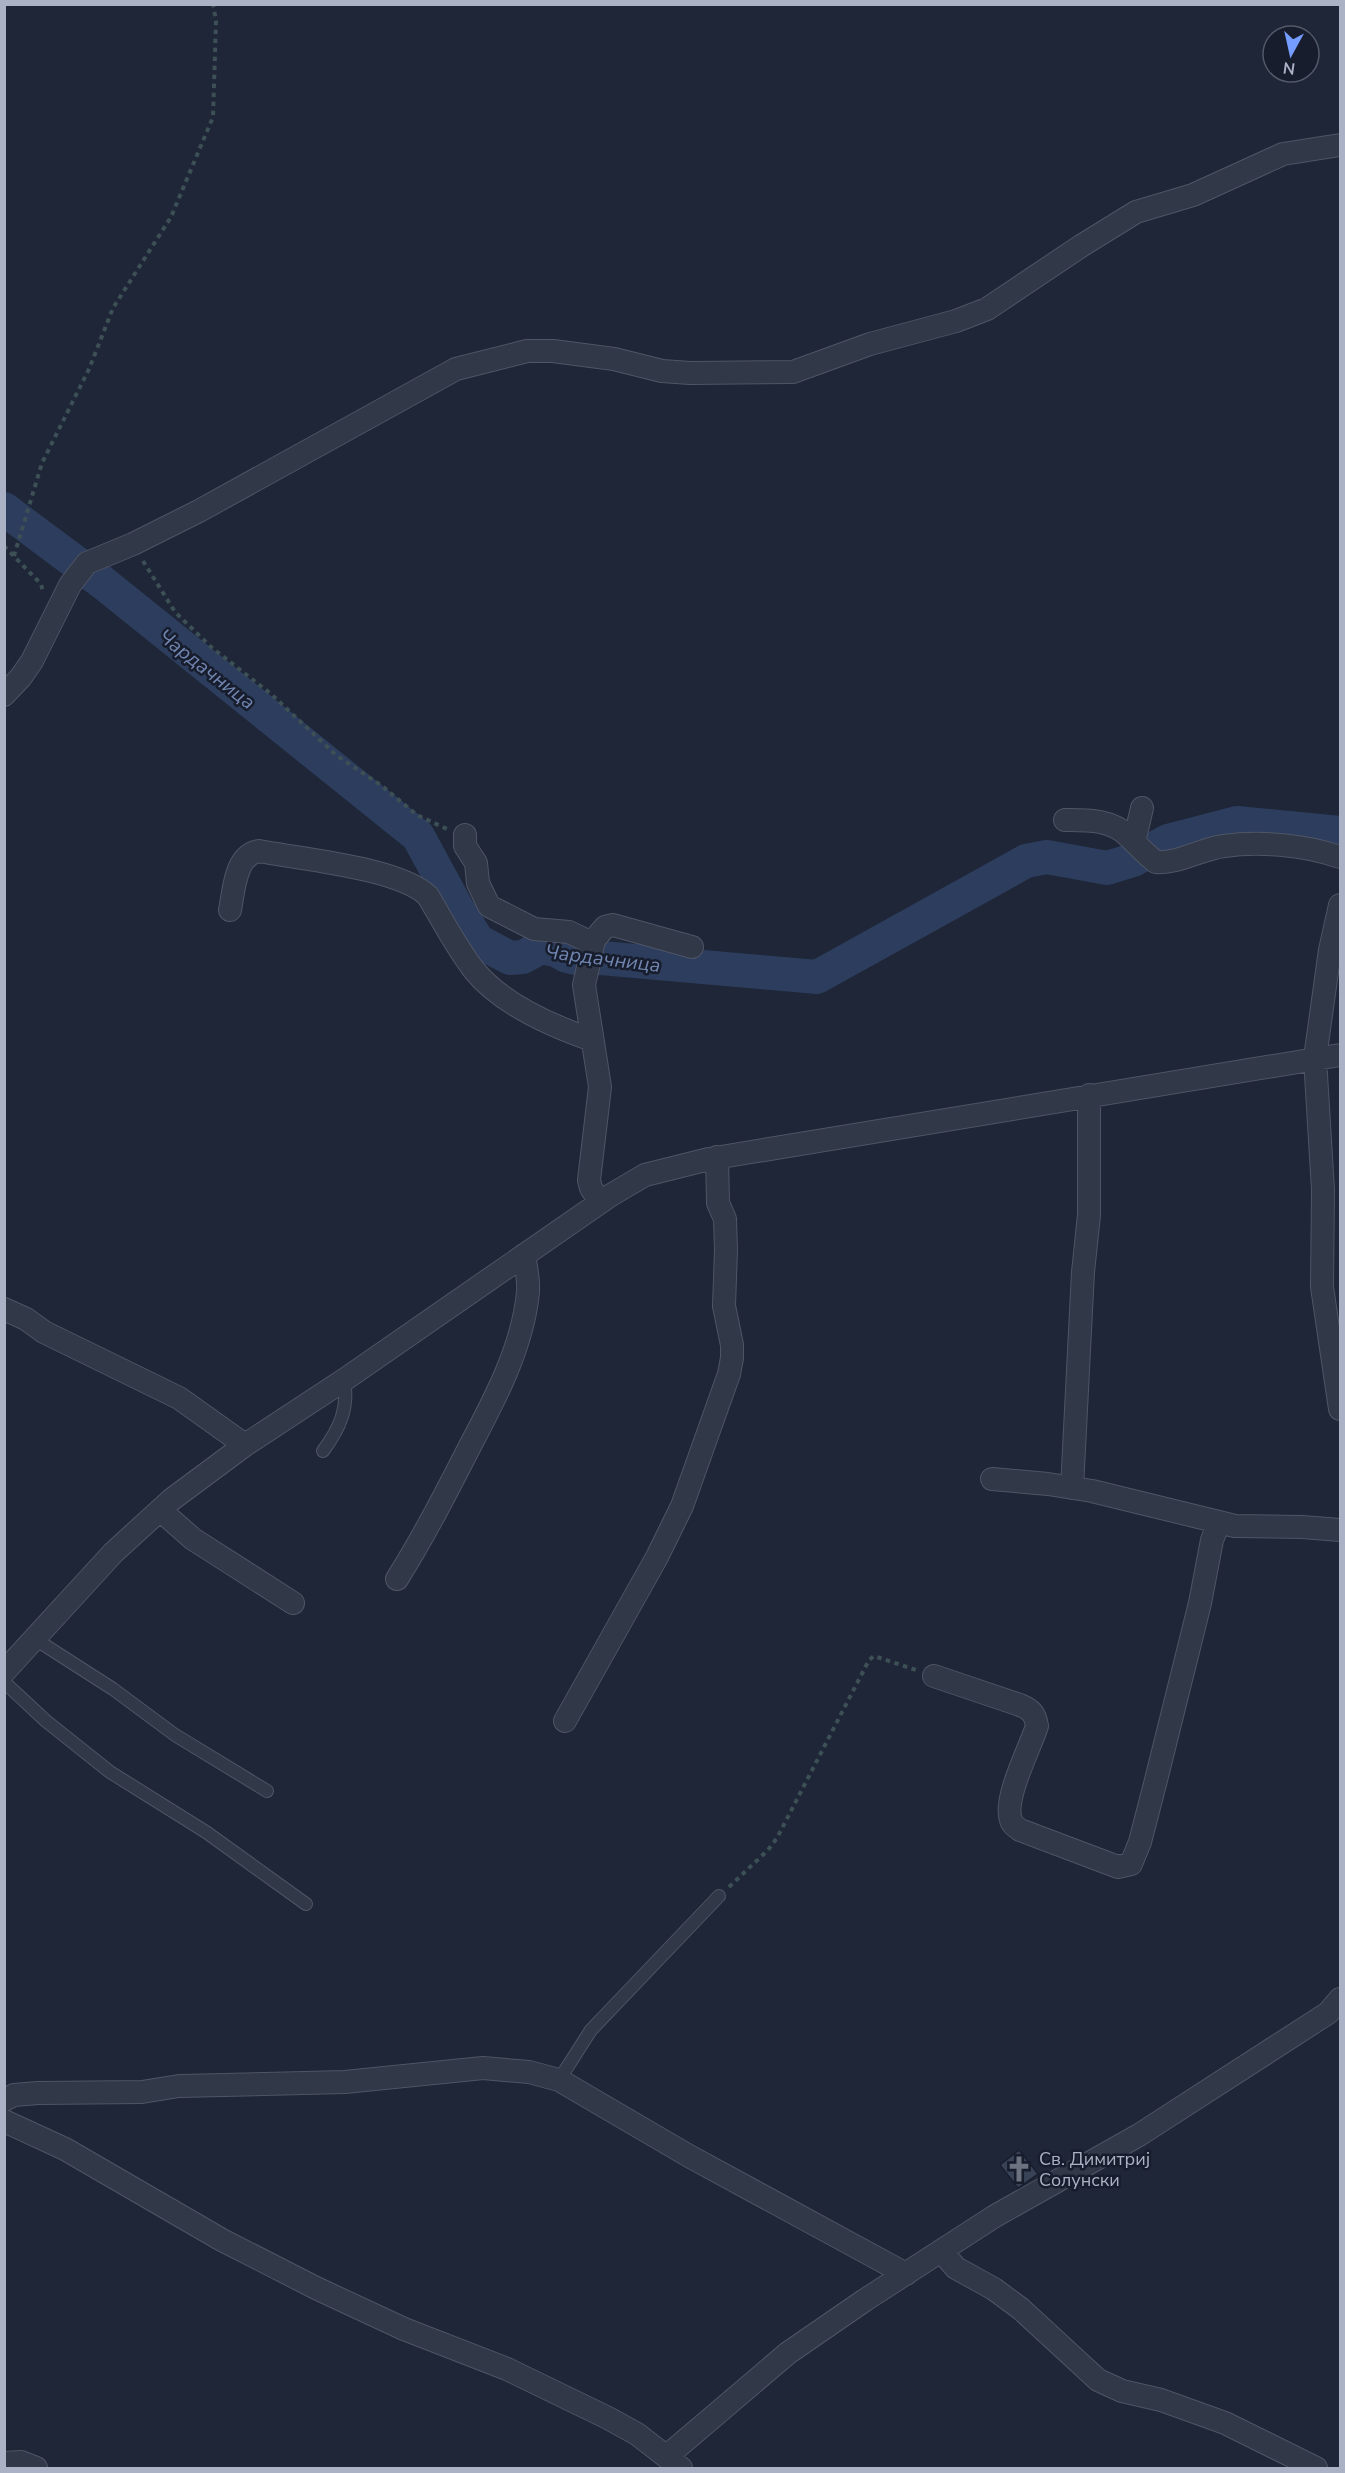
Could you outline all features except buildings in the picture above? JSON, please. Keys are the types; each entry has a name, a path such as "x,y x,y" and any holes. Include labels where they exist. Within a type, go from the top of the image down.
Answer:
{"street":[{"path":"4,695 21,678 32,661 52,619 82,568 199,511 456,369 509,354 544,351 614,359 662,371 792,372 870,344 933,328 987,309 1136,212 1193,195 1283,154 1341,145"},
{"path":"1142,808 1142,850"},
{"path":"1065,820 1087,820 1113,825 1155,862 1163,863 1225,846 1255,845 1313,850 1341,857"},
{"path":"465,835 465,846 476,863 478,883 489,906 534,929 569,932 590,954"},
{"path":"230,910 238,871 246,856 252,852 259,851 372,872 404,881 421,889 428,896 460,950 490,986 550,1024 592,1040"},
{"path":"1341,904 1330,950 1315,1058 1323,1190 1322,1287 1341,1409"},
{"path":"600,1202 589,1180 600,1087 584,985 590,954 598,933 613,925 692,947"},
{"path":"4,1672 113,1553 160,1510 245,1445 344,1380 600,1202 645,1175 673,1166 717,1157 1341,1055"},
{"path":"1072,1488 1083,1272 1089,1215 1089,1095"},
{"path":"565,1721 657,1557 682,1506 729,1374 732,1345 724,1306 726,1240 725,1219 718,1203 717,1157"},
{"path":"397,1579 448,1489 501,1382 517,1341 525,1310 528,1290 524,1255"},
{"path":"4,1309 53,1337 179,1398 245,1445"},
{"path":"992,1479 1072,1488 1131,1499 1235,1526 1341,1530"},
{"path":"160,1510 193,1539 293,1603"},
{"path":"934,1676 1020,1705 1030,1710 1036,1717 1037,1726 1011,1798 1010,1818 1013,1824 1020,1830 1118,1867 1131,1864 1140,1842 1151,1801 1200,1603 1212,1540 1219,1523"},
{"path":"4,2121 65,2149 212,2234 305,2282 404,2329 507,2369 628,2429 673,2464 788,2353 995,2216 1139,2135 1328,2013 1341,1999"},
{"path":"4,2100 14,2095 38,2093 142,2092 179,2086 345,2082 483,2068 529,2072 559,2080 689,2156 906,2274"},
{"path":"941,2251 956,2268 987,2285 1021,2309 1098,2380 1122,2391 1161,2400 1225,2422 1316,2469"},
{"path":"4,2463 21,2462 36,2469"}],"lane":[{"path":"323,1450 333,1437 342,1418 347,1394 344,1380"},
{"path":"35,1639 113,1689 175,1735 267,1791"},
{"path":"4,1682 53,1727 110,1772 206,1832 306,1904"},
{"path":"559,2080 591,2030 719,1896"}],"path":[{"path":"14,556 42,463 88,369 113,308 171,217 213,117 216,21 213,4"},
{"path":"133,544 175,612 211,647 271,694 336,755 382,786 417,815 436,825 465,835"},
{"path":"4,546 41,584 52,619"},
{"path":"719,1896 768,1850 777,1838 870,1660 874,1656 885,1658 934,1676"}],"waterway":[{"name":"Чардачница","path":"4,509 102,582 418,836 478,941 510,958 523,957 541,947 580,959 601,958 817,977 1026,861 1047,857 1107,868 1133,860 1168,841 1237,823 1340,833"}],"place":[{"name":"Св. Димитриј Солунски","path":"1019,2169"}]}
